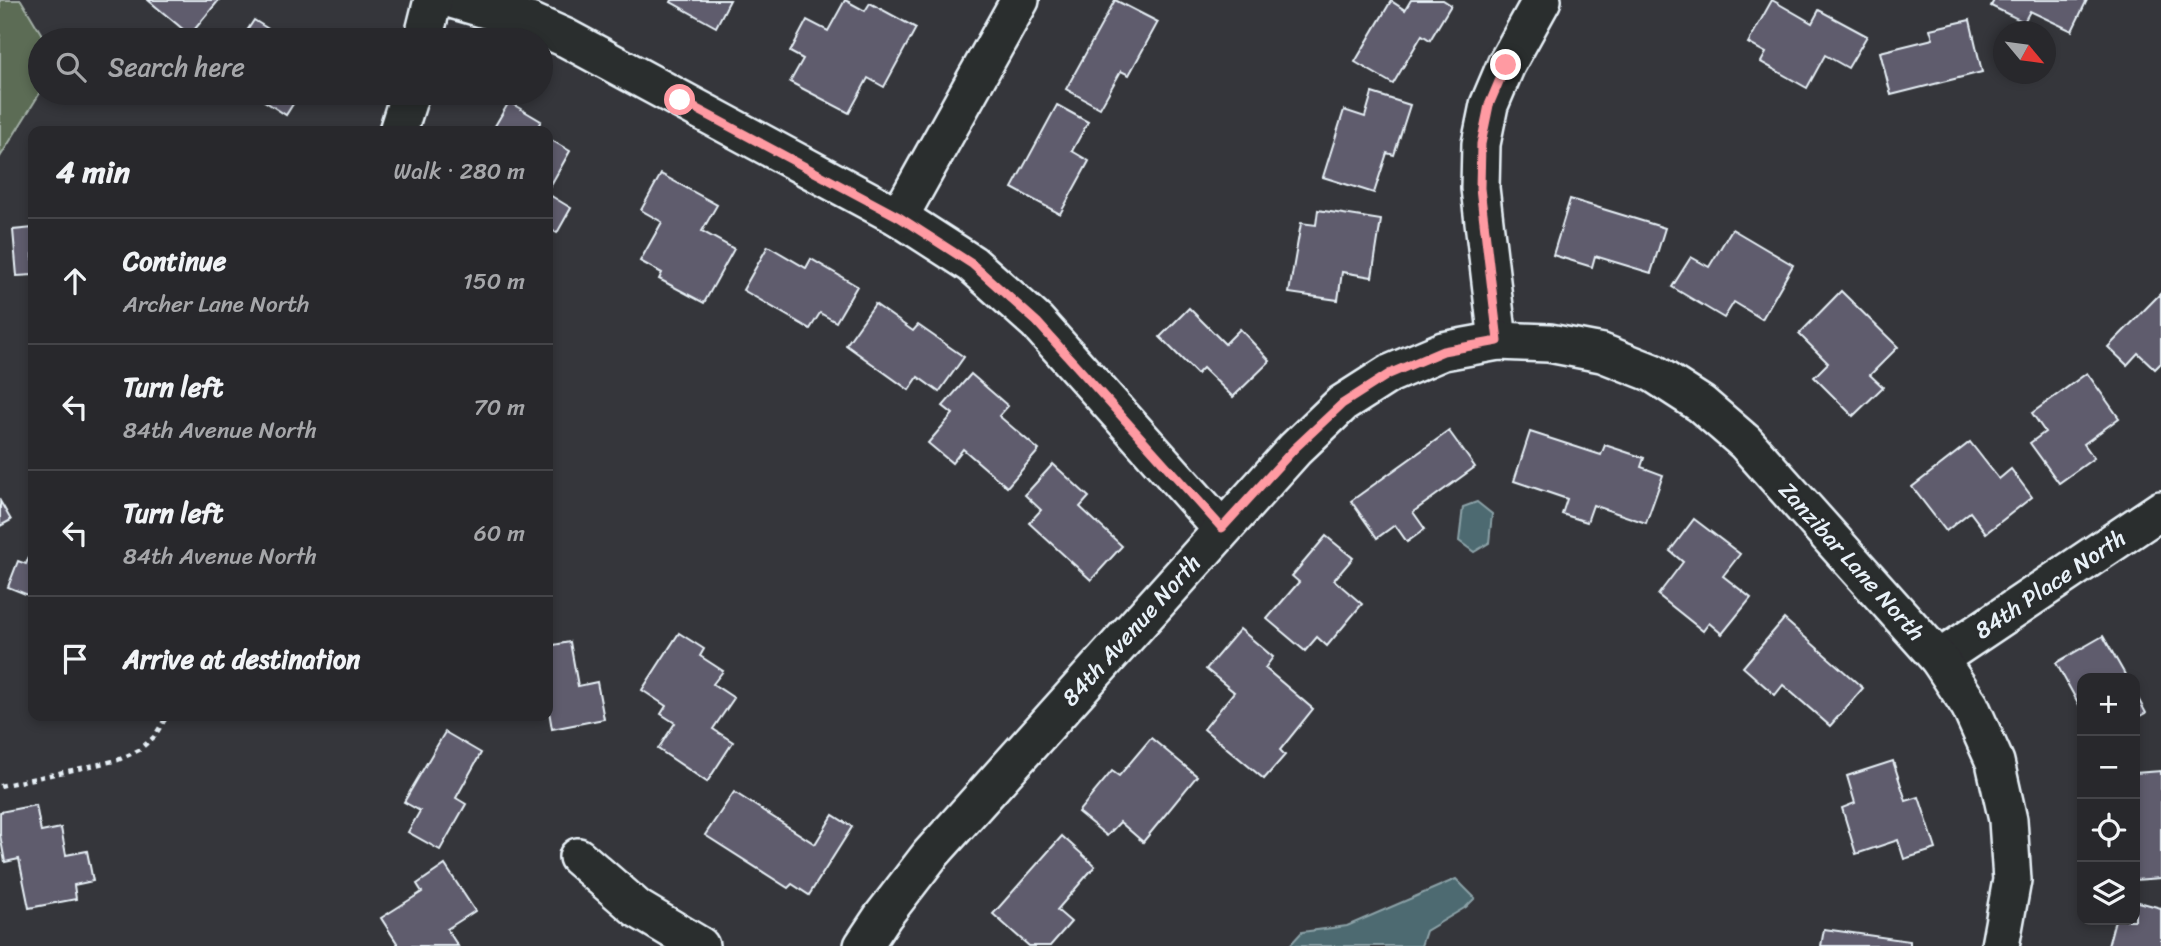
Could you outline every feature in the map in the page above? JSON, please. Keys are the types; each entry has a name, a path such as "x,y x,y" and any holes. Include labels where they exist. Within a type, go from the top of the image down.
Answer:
{"street":[{"path":"426,28 433,0"},
{"path":"455,0 544,28"},
{"path":"899,217 1020,0"},
{"path":"1498,341 1480,188 1481,144 1489,105 1506,65 1542,0"},
{"path":"553,32 899,217 972,264 1037,322 1222,528"},
{"path":"400,126 406,105"},
{"name":"84th Avenue North","path":"863,946 930,855 1294,449 1342,404 1389,374 1443,351 1498,341"},
{"name":"Zanzibar Lane North","path":"1498,341 1549,343 1602,353 1653,373 1700,404 1745,442 1939,659 1970,706 1995,762 2006,808 2012,880 2000,946"},
{"name":"84th Place North","path":"1939,659 2161,510"},
{"path":"578,857 638,909 700,946"}],"path":[{"path":"0,786 118,760 139,751 154,737 164,721"}],"green space":[{"path":"0,0 21,0 38,28 28,28 28,105 32,105 0,157"}],"water":[{"path":"1477,502 1492,514 1489,543 1474,552 1459,541 1463,507"},
{"path":"1456,879 1475,898 1466,907 1426,931 1421,946 1289,946 1302,932 1347,926"}],"building":[{"path":"148,0 219,0 196,28 182,28"},
{"path":"730,0 716,27 671,2"},
{"path":"845,0 865,11 870,3 916,28 884,87 868,78 849,113 790,82 803,59 790,52 807,20 828,31"},
{"path":"1115,0 1158,22 1129,75 1121,71 1100,108 1066,89"},
{"path":"1411,0 1443,0 1451,5 1430,40 1422,35 1393,84 1355,62 1391,1 1405,10"},
{"path":"1772,0 1812,23 1819,10 1867,36 1848,68 1825,55 1807,88 1761,62 1766,53 1748,43"},
{"path":"1994,0 2087,0 2072,31 2056,21 2030,11 2022,21 1991,6"},
{"path":"254,20 267,28 249,28"},
{"path":"1970,20 1982,72 1891,95 1880,52 1933,39 1930,29"},
{"path":"1372,93 1410,105 1394,155 1387,153 1374,193 1323,177 1344,110 1365,117"},
{"path":"271,105 292,105 286,115"},
{"path":"507,105 514,105 541,121 538,126 495,126"},
{"path":"1057,105 1088,122 1072,151 1089,161 1060,214 1012,188"},
{"path":"553,141 570,151 553,181"},
{"path":"661,174 717,205 702,231 734,249 704,303 659,279 662,273 640,261 662,222 641,210"},
{"path":"553,197 571,208 557,233 553,231"},
{"path":"1570,199 1665,228 1651,273 1595,256 1592,267 1553,255"},
{"path":"1318,210 1381,220 1372,277 1342,272 1338,300 1289,293 1301,223 1316,225"},
{"path":"28,228 28,275 17,276 13,230"},
{"path":"1732,229 1793,265 1762,319 1734,302 1724,318 1672,287 1691,257 1709,267"},
{"path":"768,246 806,268 811,259 857,286 836,322 820,313 810,329 743,290"},
{"path":"1841,291 1898,347 1870,375 1883,387 1853,416 1814,377 1828,363 1799,334"},
{"path":"2161,293 2161,363 2155,369 2138,353 2127,365 2108,347"},
{"path":"875,304 913,331 918,325 964,357 939,392 918,377 909,390 846,345"},
{"path":"1189,308 1225,344 1240,329 1270,361 1233,397 1203,368 1197,374 1160,337"},
{"path":"2087,373 2119,418 2084,444 2094,458 2059,483 2030,443 2045,432 2032,413"},
{"path":"971,374 1008,406 999,416 1039,450 1007,487 963,449 952,463 928,443 953,414 943,406"},
{"path":"1449,431 1475,467 1413,512 1425,529 1407,542 1395,525 1377,538 1351,501"},
{"path":"1530,432 1601,455 1605,445 1644,458 1641,467 1663,475 1646,523 1593,505 1587,522 1562,514 1567,499 1514,481"},
{"path":"1970,442 1999,479 2011,469 2032,497 1986,533 1970,512 1946,531 1912,487"},
{"path":"1053,464 1089,497 1080,507 1122,546 1091,580 1029,523 1041,510 1025,495"},
{"path":"0,501 11,520 0,526"},
{"path":"1694,519 1740,554 1723,576 1751,598 1722,634 1709,623 1703,631 1658,595 1683,562 1670,551"},
{"path":"1326,536 1353,558 1334,580 1362,604 1327,646 1317,637 1305,651 1267,619 1299,582 1292,576"},
{"path":"28,559 28,595 8,587 18,561 26,564"},
{"path":"1784,619 1863,688 1830,726 1783,685 1775,695 1743,667"},
{"path":"1240,629 1273,657 1265,668 1313,709 1280,750 1285,755 1264,779 1204,729 1234,692 1206,669"},
{"path":"679,633 704,649 700,656 723,671 713,684 734,698 713,729 733,742 707,782 658,749 675,723 661,714 666,706 642,690"},
{"path":"2103,636 2124,673 2077,673 2077,701 2056,663"},
{"path":"570,642 578,686 597,682 604,719 552,729 553,645"},
{"path":"2140,702 2146,713 2140,716"},
{"path":"445,732 481,753 456,798 466,804 440,850 408,832 420,811 404,802"},
{"path":"1151,738 1197,776 1143,842 1120,822 1107,836 1078,812 1112,771 1119,776"},
{"path":"1893,761 1906,801 1919,797 1936,849 1904,859 1898,840 1856,854 1842,808 1855,803 1847,776"},
{"path":"2161,771 2161,878 2140,880 2140,773"},
{"path":"734,792 815,844 833,815 852,827 809,895 792,884 788,888 705,835"},
{"path":"36,805 41,832 61,828 66,855 87,851 93,881 74,885 76,899 29,908 19,859 5,862 0,835 0,812"},
{"path":"1062,836 1095,866 1057,910 1071,922 1050,946 1029,946 993,914"},
{"path":"445,865 475,911 447,929 458,946 399,946 381,918 422,892 417,884"},
{"path":"2140,902 2161,908 2161,946 2108,946 2114,925 2140,925"},
{"path":"1824,929 1910,941 1910,946 1821,946"}],"route":[{"path":"680,100 899,217 972,264 1037,322 1222,528 1294,449 1342,404 1389,374 1443,351 1498,341 1480,188 1481,144 1489,105 1506,65"}]}
